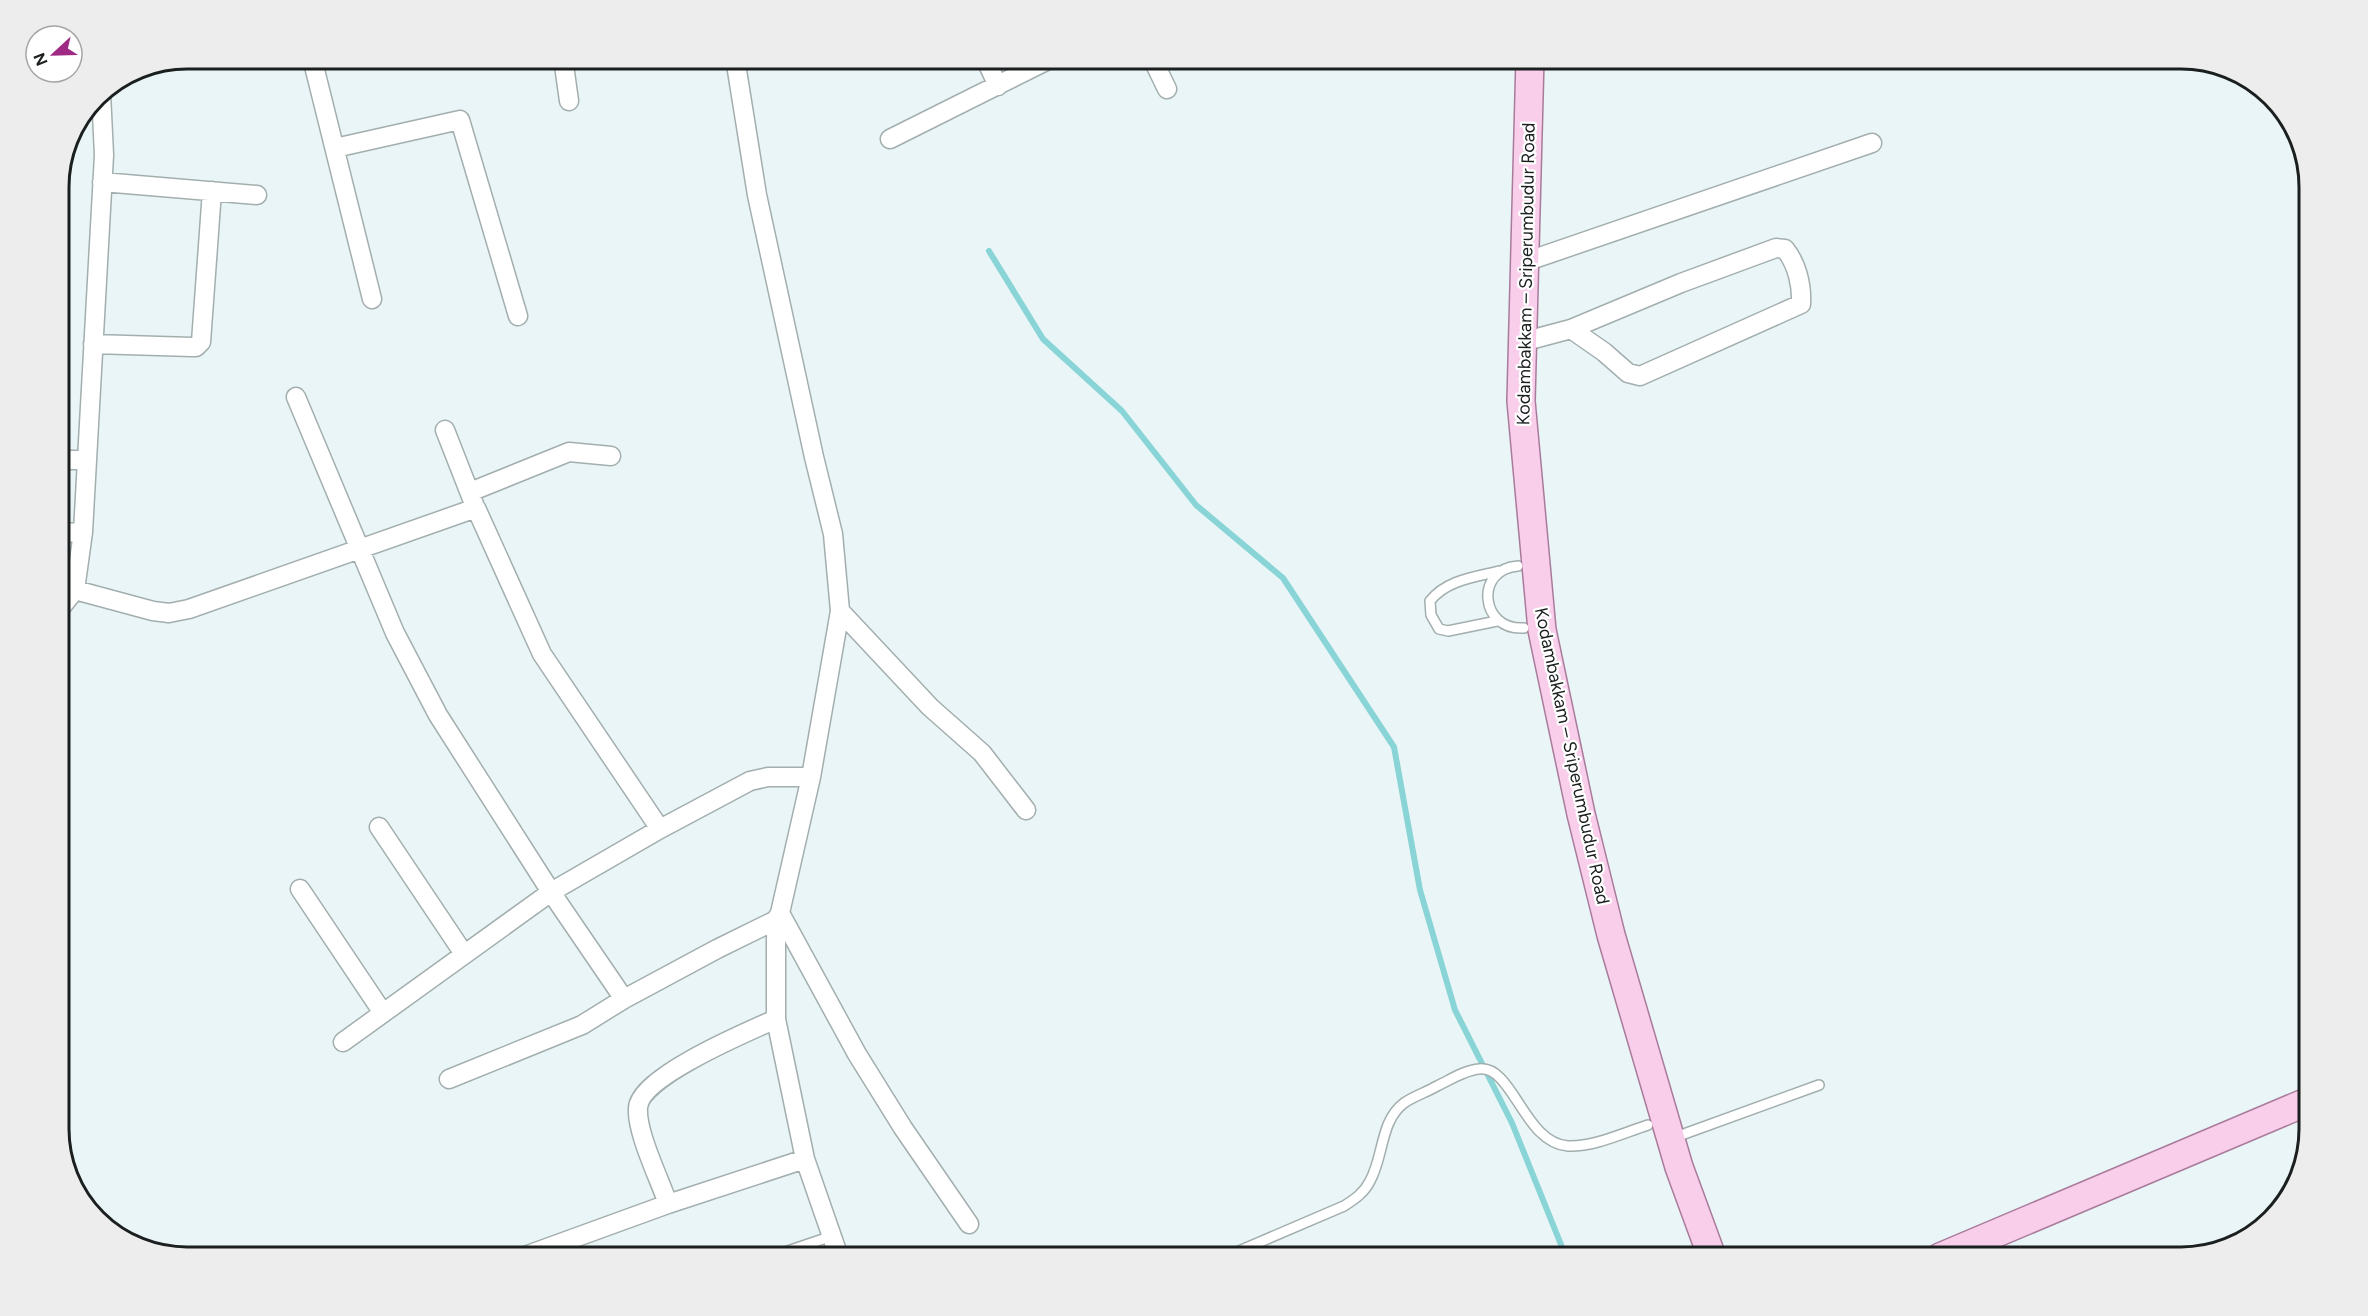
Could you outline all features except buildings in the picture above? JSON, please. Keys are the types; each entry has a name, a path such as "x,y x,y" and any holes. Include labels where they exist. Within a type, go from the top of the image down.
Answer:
{"main road":[{"name":"Kodambakkam – Sriperumbudur Road","path":"1512,69 1502,402 1509,568 1593,940 1662,1173 1688,1247"},
{"name":"Kodambakkam – Sriperumbudur Road","path":"1530,69 1521,401 1542,630 1581,813 1611,935 1671,1139 1709,1247"},
{"path":"1964,1247 2299,1106"},
{"path":"2009,1247 2299,1125"}],"street":[{"path":"315,69 372,299"},
{"path":"565,69 569,101"},
{"path":"737,69 757,195 833,534 840,611 811,777 778,916 776,1018 806,1159 836,1247"},
{"path":"990,69 998,86"},
{"path":"890,139 1031,69"},
{"path":"1157,69 1167,89"},
{"path":"69,598 75,590 83,532 104,155 101,106"},
{"path":"335,148 460,120 518,316"},
{"path":"1525,262 1872,143"},
{"path":"102,182 257,195"},
{"path":"93,344 196,347 201,342 212,191"},
{"path":"1522,342 1571,329 1681,283 1776,248 1785,249 1791,257 1802,288 1801,304 1792,309 1640,376 1628,373 1604,352 1571,329"},
{"path":"296,397 395,633 438,715 551,892 624,999"},
{"path":"445,430 473,500 542,654 660,829"},
{"path":"75,590 153,611 169,613 189,609 361,549 473,500 569,452 611,456"},
{"path":"69,460 87,460"},
{"path":"69,533 83,532"},
{"path":"840,611 930,707 982,753 1026,810"},
{"path":"343,1042 551,892 660,829 750,781 768,777 811,777"},
{"path":"379,827 464,954"},
{"path":"300,889 383,1013"},
{"path":"449,1079 582,1025 624,999 778,916"},
{"path":"778,916 857,1054 903,1128 969,1224"},
{"path":"668,1204 639,1124 637,1107 644,1093 657,1082 714,1047 776,1018"},
{"path":"550,1247 668,1204 806,1159"}],"lane":[{"path":"1497,621 1491,612 1488,597 1493,577 1509,568"},
{"path":"1509,568 1457,581 1437,591 1430,601 1431,615 1438,629 1448,631 1497,621 1515,628 1524,628"},
{"path":"1249,1247 1344,1206 1357,1198 1371,1180 1385,1132 1393,1115 1404,1103 1478,1069 1490,1069 1500,1076 1526,1116 1543,1136 1565,1146 1580,1146 1648,1125"},
{"path":"1671,1139 1819,1085"},
{"path":"800,1247 832,1236"}],"waterway":[{"path":"989,251 1043,339 1122,411 1196,505 1283,578 1394,747 1420,890 1455,1010 1512,1123 1562,1247"}]}
